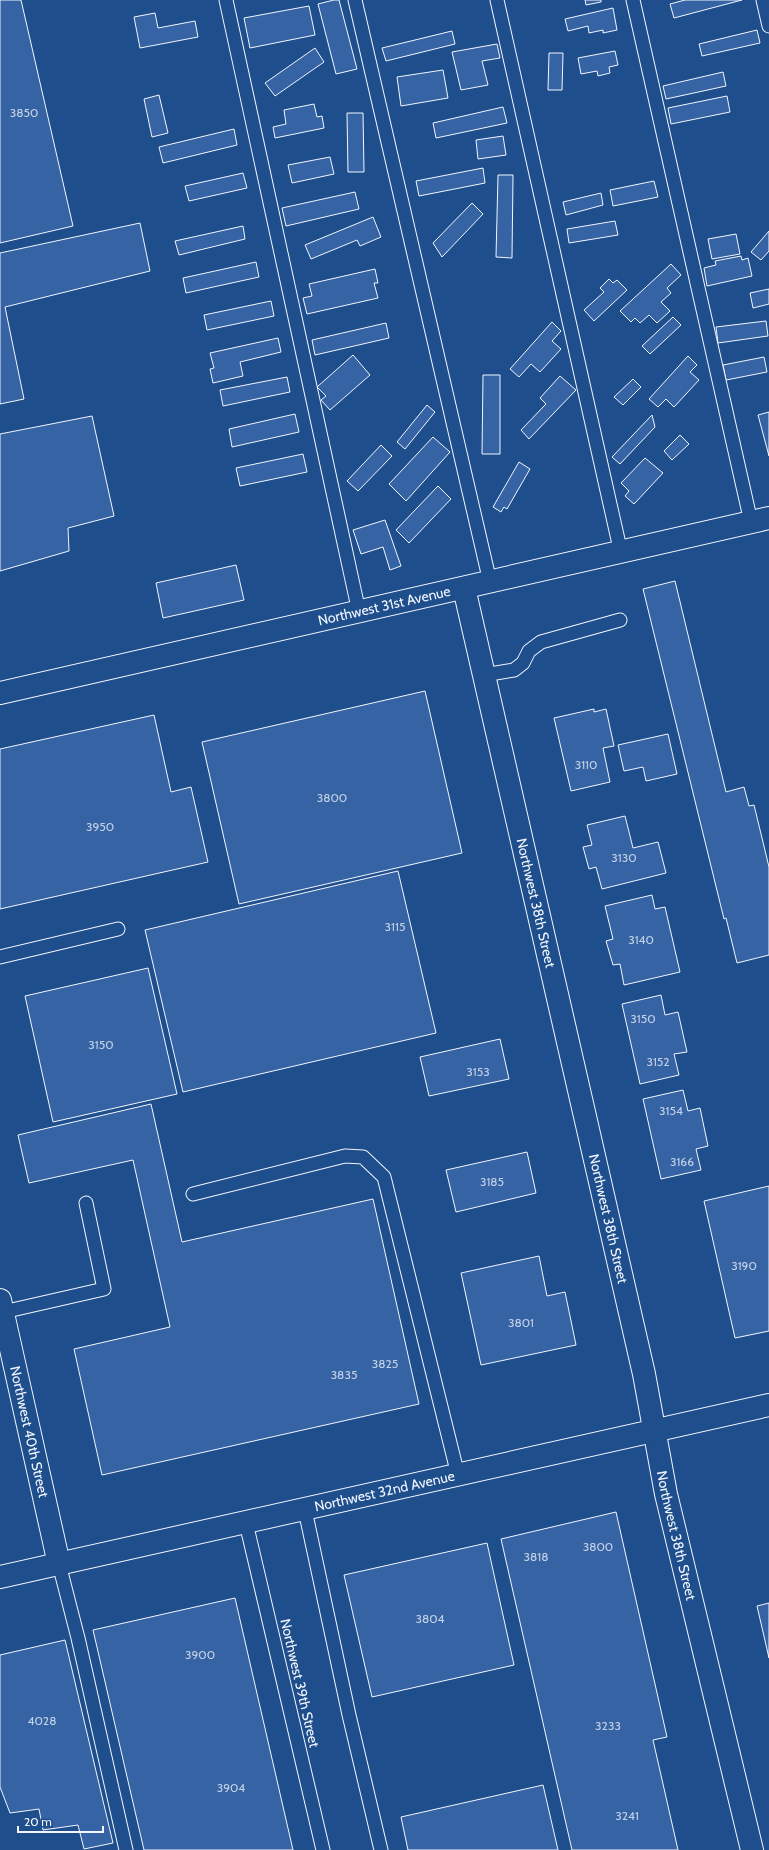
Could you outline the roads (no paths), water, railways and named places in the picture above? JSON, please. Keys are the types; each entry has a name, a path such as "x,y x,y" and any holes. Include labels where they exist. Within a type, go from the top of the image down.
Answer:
{"street":[{"name":"Northwest 31st Avenue","path":"0,693 621,553 760,520"},
{"name":"Northwest 38th Street","path":"464,588 642,1366 666,1494 752,1850"},
{"name":"Northwest 40th Street","path":"1,1306 58,1564"},
{"name":"Northwest 32nd Avenue","path":"0,1577 769,1405"}],"lane":[{"path":"226,0 359,612"},
{"path":"355,0 490,582"},
{"path":"497,0 621,553"},
{"path":"633,0 760,520"},
{"path":"763,0 769,26"},
{"path":"484,675 514,670 523,663 529,651 541,642 620,620"},
{"path":"0,957 118,929"},
{"path":"193,1194 345,1156 363,1157 384,1177 458,1475"},
{"path":"1,1306 104,1289 86,1203"},
{"path":"305,1510 349,1715 381,1850"},
{"name":"Northwest 39th Street","path":"246,1523 323,1850"},
{"path":"58,1564 78,1638 126,1850"}]}
